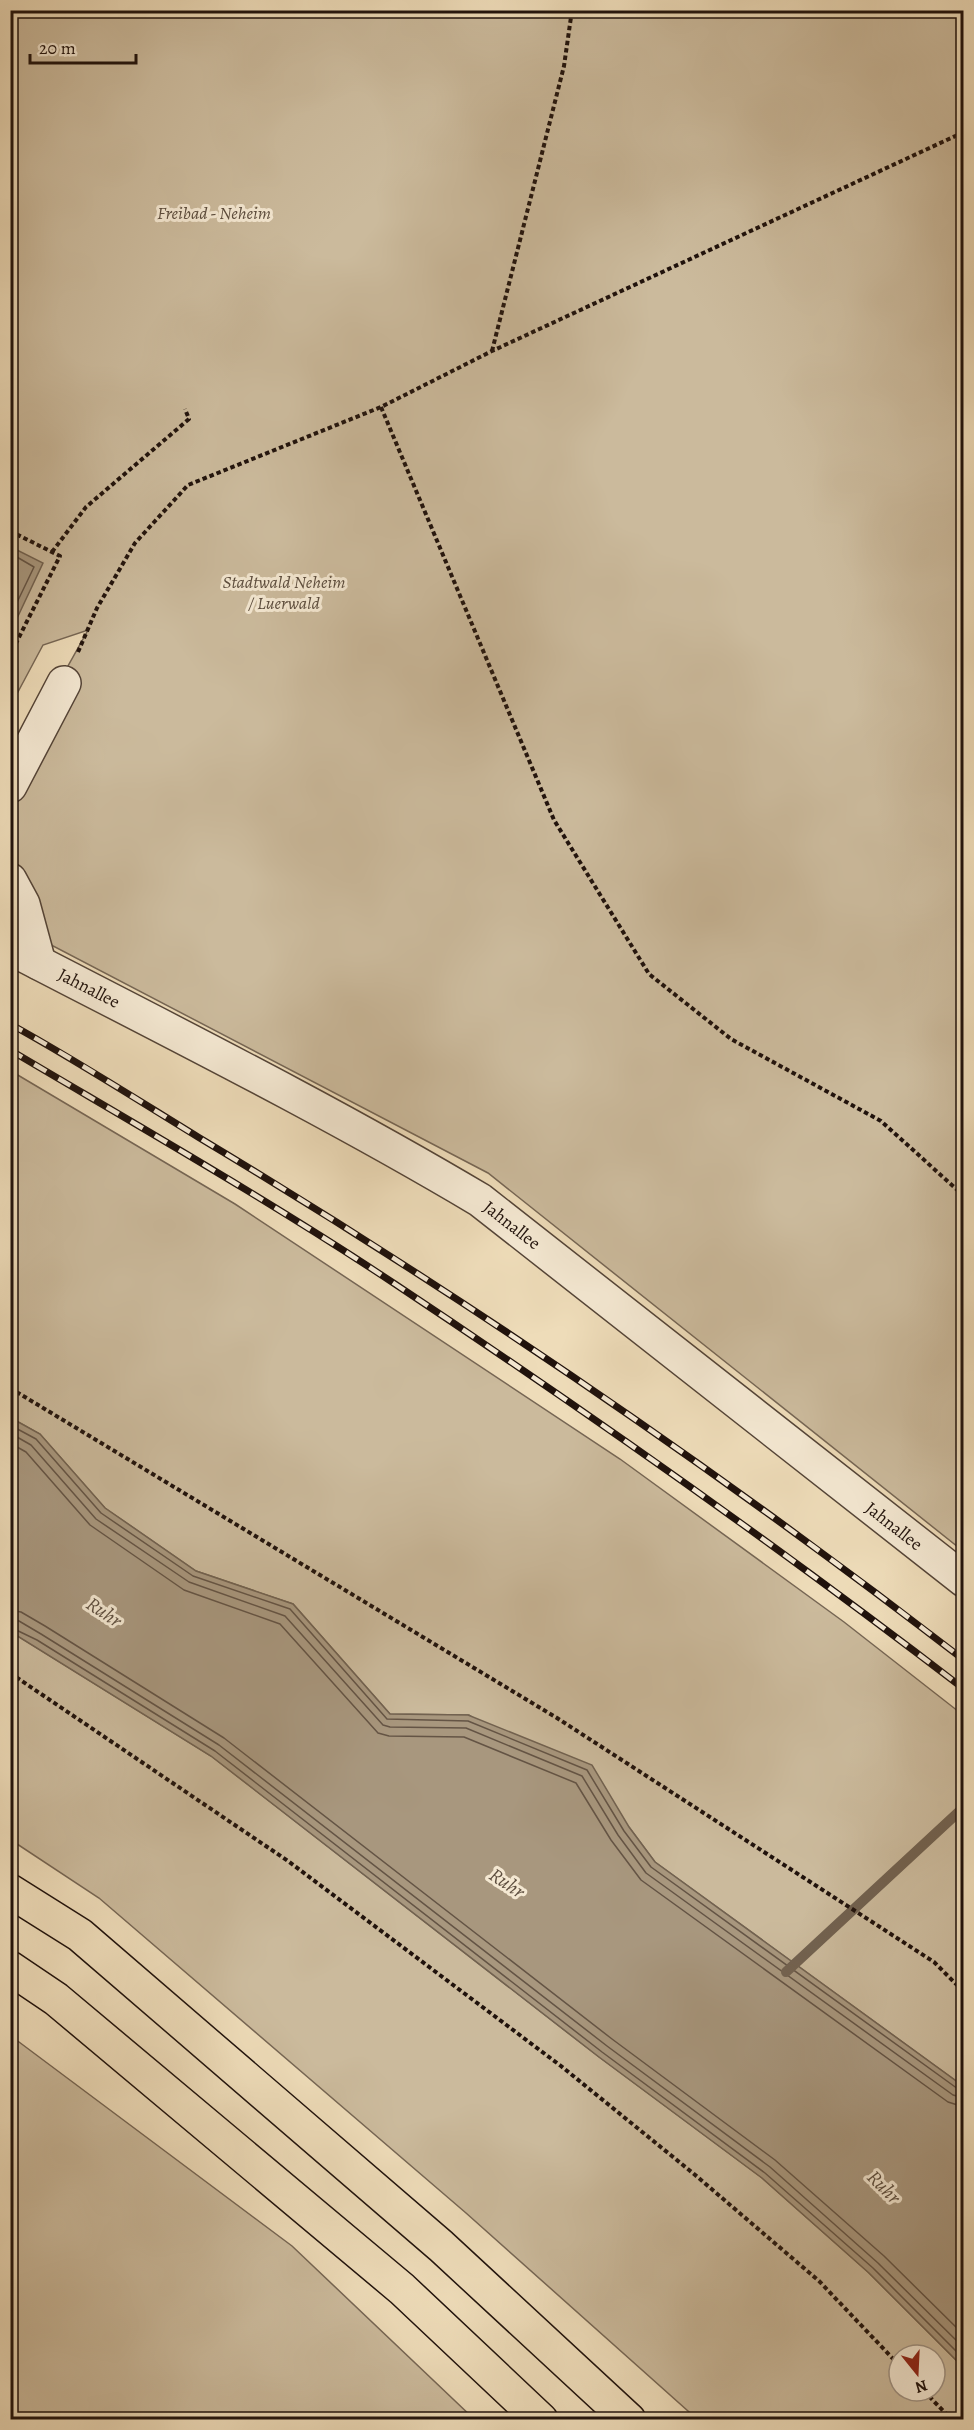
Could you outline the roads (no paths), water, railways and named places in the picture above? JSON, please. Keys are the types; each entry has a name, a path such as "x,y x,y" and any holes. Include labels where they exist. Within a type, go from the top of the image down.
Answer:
{"highway":[{"path":"10,1891 89,1943 441,2246 629,2420"},
{"path":"10,1968 56,1999 402,2289 541,2420"}],"street":[{"path":"10,786 64,683"},
{"path":"10,880 23,904 39,963"},
{"name":"Jahnallee","path":"10,948 214,1053 480,1200 963,1580"}],"water":[{"path":"11,547 43,563 11,631"},
{"name":"Ruhr","path":"11,1418 40,1434 105,1508 196,1571 293,1604 390,1714 468,1715 592,1765 629,1827 655,1862 963,2086 963,2367 947,2351 947,2343 939,2343 869,2273 762,2178 599,2057 211,1756 11,1632"}],"waterway":[{"path":"786,1972 964,1807"}],"railway":[{"path":"10,1024 297,1197 492,1323 684,1453 964,1660"},
{"path":"10,1050 253,1194 395,1284 683,1482 964,1689"}],"park label":[{"name":"Freibad - Neheim","path":"214,213"},
{"name":"Stadtwald Neheim / Luerwald","path":"284,592"}]}
